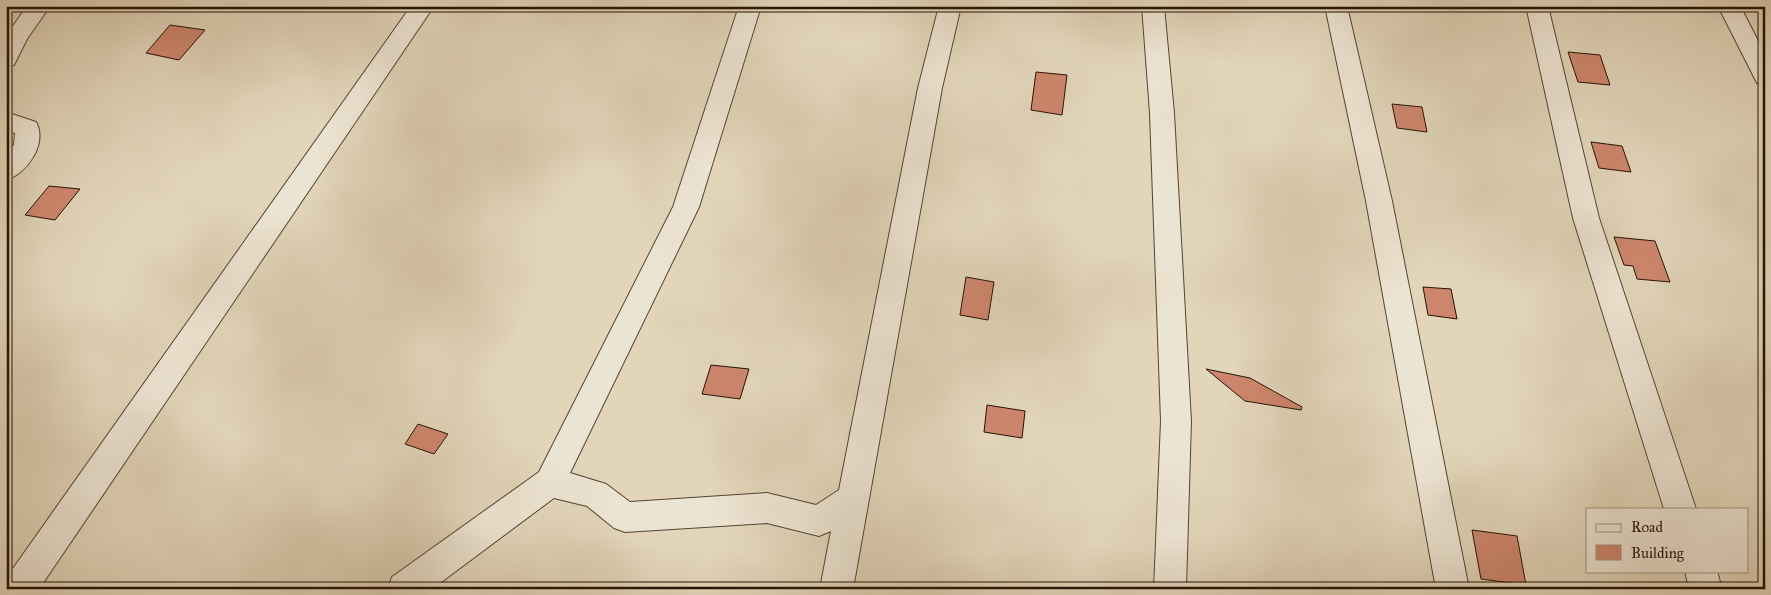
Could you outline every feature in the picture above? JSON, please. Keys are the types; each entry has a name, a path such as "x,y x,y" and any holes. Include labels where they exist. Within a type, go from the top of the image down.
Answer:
{"street":[{"path":"6,59 16,37 39,6"},
{"path":"19,589 423,6"},
{"path":"404,589 550,482 686,207 750,6"},
{"path":"836,589 930,88 950,6"},
{"path":"1152,6 1162,113 1176,421 1170,589"},
{"path":"1336,6 1379,201 1453,589"},
{"path":"1536,6 1586,218 1680,508"},
{"path":"1729,6 1765,77"},
{"path":"6,122 27,128 26,148 6,170"},
{"path":"550,482 595,494 625,517 767,508 819,521 853,499"},
{"path":"1701,572 1706,589"}],"building":[{"path":"170,25 205,30 179,60 146,53"},
{"path":"1568,52 1600,55 1610,85 1578,82"},
{"path":"1036,72 1067,75 1062,115 1031,110"},
{"path":"1392,104 1422,107 1427,132 1397,128"},
{"path":"1591,142 1622,146 1631,172 1599,168"},
{"path":"49,186 80,189 55,220 25,215"},
{"path":"1614,237 1655,241 1670,282 1637,279 1633,266 1624,265"},
{"path":"966,277 994,282 988,320 960,315"},
{"path":"1423,287 1451,289 1457,319 1428,315"},
{"path":"711,365 749,369 740,399 702,394"},
{"path":"1206,369 1250,378 1302,407 1301,410 1245,401"},
{"path":"987,405 1025,411 1022,438 984,432"},
{"path":"418,424 448,434 434,454 405,444"},
{"path":"1472,530 1517,536 1526,585 1481,579"}]}
